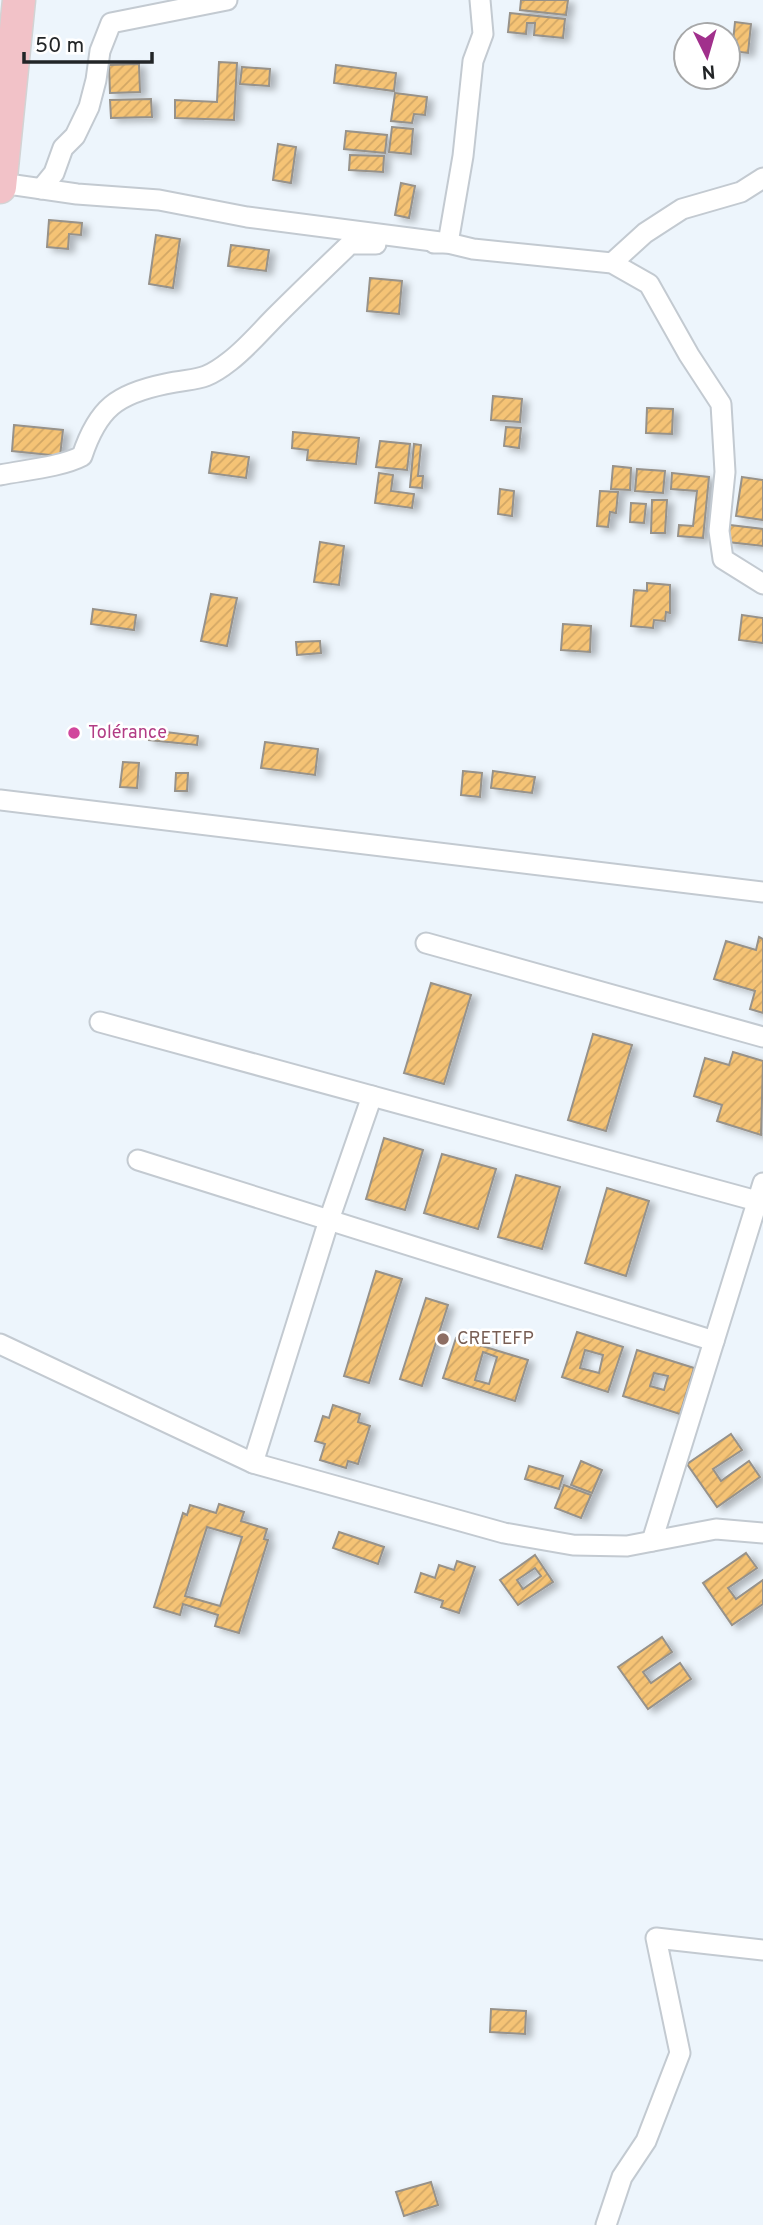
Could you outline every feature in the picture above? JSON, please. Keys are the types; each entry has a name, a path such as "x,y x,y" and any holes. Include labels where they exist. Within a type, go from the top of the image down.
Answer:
{"highway":[{"path":"0,184 19,0"}],"street":[{"path":"41,189 54,173 63,148 75,136 89,107 100,51 111,23 227,0"},
{"path":"448,243 463,156 473,61 483,34 480,0"},
{"path":"612,263 645,233 682,209 741,192 763,178"},
{"path":"0,184 77,194 159,200 247,217 448,243 473,250 612,263 649,284 689,355 721,404 726,472 719,531 723,559 763,584"},
{"path":"0,475 69,463 82,456 87,440 108,407 122,396 167,383 194,381 209,376 232,360 350,244 448,243"},
{"path":"0,800 763,892"},
{"path":"426,943 763,1037"},
{"path":"100,1022 372,1096 760,1192 652,1541"},
{"path":"253,1463 329,1220 372,1096"},
{"path":"138,1160 715,1340"},
{"path":"0,1344 253,1463 504,1533 573,1545 626,1546 716,1529 763,1533"},
{"path":"606,2225 622,2177 646,2141 680,2053 656,1938 763,1950"}],"building":[{"path":"521,0 568,0 566,15 520,10"},
{"path":"510,13 565,19 563,38 534,35 535,23 527,23 526,34 508,32"},
{"path":"742,23 751,24 748,53 742,52"},
{"path":"219,62 237,63 234,120 175,118 175,100 217,102"},
{"path":"139,64 140,92 110,93 109,65"},
{"path":"336,65 396,73 394,91 334,83"},
{"path":"242,67 270,69 269,86 240,84"},
{"path":"395,93 427,97 425,115 414,114 412,123 391,121"},
{"path":"151,99 152,117 111,118 110,100"},
{"path":"392,127 413,129 411,154 389,152"},
{"path":"346,131 387,135 385,153 344,149"},
{"path":"278,144 296,147 291,183 273,180"},
{"path":"350,155 384,156 383,172 349,170"},
{"path":"401,183 415,186 409,218 395,215"},
{"path":"49,220 82,223 81,235 69,234 68,249 47,247"},
{"path":"156,235 180,239 173,288 149,284"},
{"path":"231,245 269,250 266,271 228,266"},
{"path":"370,278 402,281 399,314 367,311"},
{"path":"493,396 522,399 520,422 491,420"},
{"path":"647,408 673,409 672,434 646,433"},
{"path":"14,425 63,430 60,456 12,451"},
{"path":"506,427 521,428 519,448 504,446"},
{"path":"293,432 359,438 356,464 307,460 308,450 292,448"},
{"path":"380,441 410,444 407,470 376,467"},
{"path":"414,444 421,445 418,476 423,476 422,488 410,487"},
{"path":"212,452 249,457 246,478 209,473"},
{"path":"613,466 631,468 630,490 611,489"},
{"path":"637,469 665,471 663,493 635,491"},
{"path":"379,473 393,475 391,491 414,494 412,508 375,503"},
{"path":"672,473 709,477 703,538 678,536 679,525 693,526 697,491 671,489"},
{"path":"742,477 763,480 763,520 736,516"},
{"path":"500,489 514,491 512,516 498,514"},
{"path":"600,491 618,492 616,513 610,512 608,527 597,526"},
{"path":"652,500 667,500 665,533 651,533"},
{"path":"631,503 646,504 644,523 630,522"},
{"path":"730,525 763,529 763,546 728,542"},
{"path":"320,542 344,546 339,585 314,582"},
{"path":"647,583 670,585 670,613 666,612 665,621 654,620 653,628 631,626 634,590 647,591"},
{"path":"211,594 237,598 227,646 201,641"},
{"path":"93,609 136,615 134,630 91,624"},
{"path":"742,615 763,618 763,643 739,640"},
{"path":"563,624 591,626 590,652 561,650"},
{"path":"320,641 321,653 297,655 296,642"},
{"path":"150,730 198,736 197,745 149,740"},
{"path":"265,742 318,749 315,775 261,768"},
{"path":"123,762 139,763 137,788 120,787"},
{"path":"463,771 482,773 480,797 461,795"},
{"path":"493,771 535,777 532,793 491,788"},
{"path":"176,773 188,773 187,791 175,791"},
{"path":"759,937 763,939 763,1013 750,1009 755,991 714,979 726,941 756,950"},
{"path":"431,983 471,995 444,1084 404,1073"},
{"path":"593,1034 632,1045 606,1131 568,1120"},
{"path":"733,1052 763,1061 761,1135 717,1121 722,1105 694,1096 705,1058 729,1065"},
{"path":"384,1138 423,1150 405,1210 366,1199"},
{"path":"442,1154 496,1169 478,1229 424,1213"},
{"path":"516,1175 560,1187 542,1249 498,1237"},
{"path":"607,1188 649,1201 626,1276 585,1263"},
{"path":"376,1271 402,1279 369,1383 344,1376"},
{"path":"426,1298 448,1305 422,1386 400,1379"},
{"path":"577,1332 623,1347 608,1392 562,1377","holes":["585,1350 603,1355 599,1373 580,1368"]},
{"path":"456,1338 528,1360 515,1401 443,1378","holes":["483,1352 497,1357 489,1384 475,1380"]},
{"path":"637,1350 694,1368 680,1414 623,1396","holes":["654,1373 668,1376 664,1390 650,1386"]},
{"path":"333,1405 360,1414 358,1422 370,1426 358,1464 348,1461 346,1468 320,1460 325,1444 315,1441 323,1416 329,1418"},
{"path":"731,1434 742,1450 713,1469 721,1481 749,1461 760,1477 717,1507 687,1464"},
{"path":"581,1461 602,1470 592,1493 571,1485"},
{"path":"529,1466 563,1476 559,1489 525,1479"},
{"path":"564,1485 591,1495 581,1518 555,1508"},
{"path":"219,1504 244,1512 241,1521 267,1529 264,1539 268,1540 239,1633 215,1626 218,1615 183,1604 180,1615 154,1607 183,1513 187,1515 190,1505 216,1513","holes":["207,1527 242,1537 220,1606 185,1596"]},
{"path":"339,1532 384,1547 378,1564 333,1548"},
{"path":"746,1553 757,1568 728,1588 736,1599 763,1580 763,1604 732,1625 703,1583"},
{"path":"535,1555 553,1582 518,1605 500,1580","holes":["535,1568 541,1576 523,1589 517,1580"]},
{"path":"457,1561 475,1567 459,1613 441,1607 443,1601 415,1592 421,1573 435,1578 439,1565 454,1570"},
{"path":"662,1637 672,1652 643,1672 651,1683 680,1663 691,1679 648,1709 618,1667"},
{"path":"491,2009 526,2011 525,2034 490,2032"},
{"path":"431,2182 438,2205 404,2216 396,2192"}],"place":[{"name":"Tolérance","path":"74,733"},
{"name":"CRETEFP","path":"443,1339"}]}
